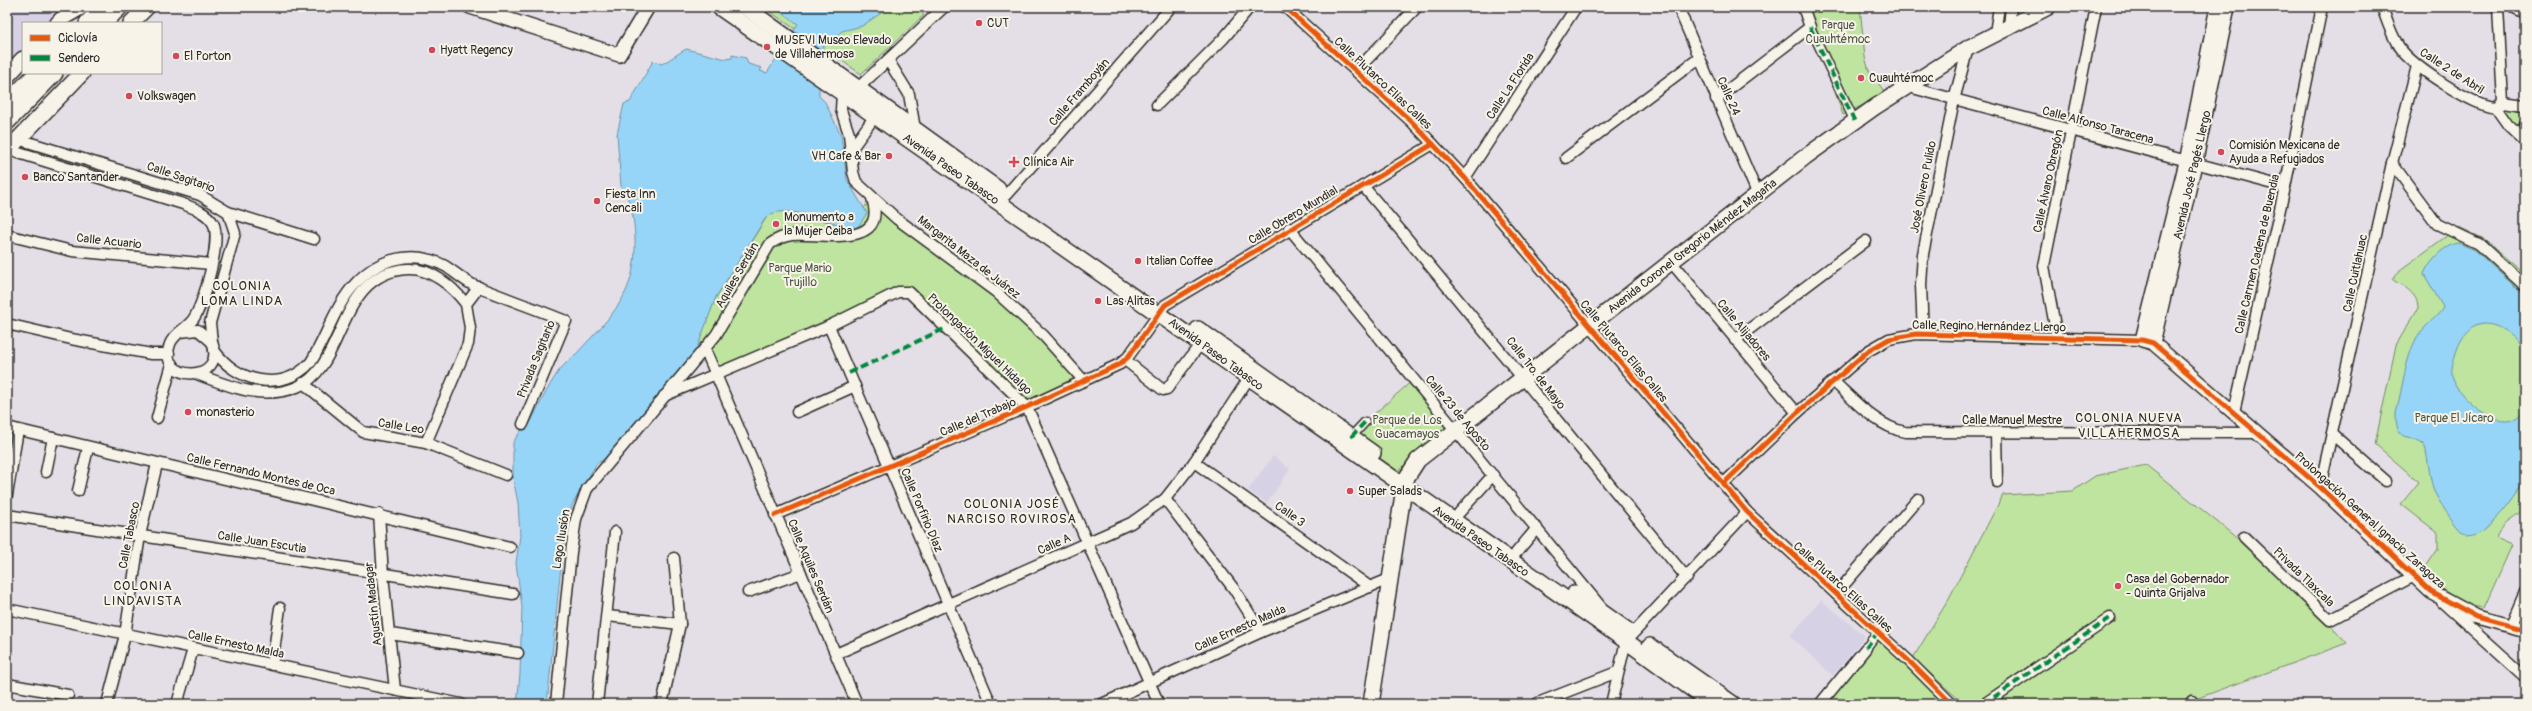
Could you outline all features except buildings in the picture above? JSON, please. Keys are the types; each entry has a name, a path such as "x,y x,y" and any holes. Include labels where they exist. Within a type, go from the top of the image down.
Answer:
{"highway":[{"path":"89,22 104,7"},
{"path":"104,22 119,7"},
{"path":"7,104 37,74"},
{"path":"7,121 53,74"}],"main road":[{"path":"132,22 147,7"},
{"name":"Avenida Paseo Tabasco","path":"719,7 875,116 1351,437 1405,482 1459,513 1606,614 1630,638 1712,704"},
{"name":"Avenida Paseo Tabasco","path":"745,7 857,89 1006,194 1162,309 1201,343 1249,378 1405,482 1630,638 1733,704"},
{"name":"Avenida Coronel Gregorio Méndez Magaña","path":"1371,704 1405,482 1426,453 1525,379 1758,195 1905,86 1995,33 2048,7"},
{"path":"2516,7 2525,11"},
{"path":"7,76 22,61"},
{"path":"11,147 81,74"},
{"path":"1569,589 1586,587"}],"street":[{"path":"470,7 619,55 648,7"},
{"path":"857,89 944,7"},
{"name":"Calle Framboyán","path":"1006,194 1171,7"},
{"path":"1157,105 1223,39 1250,7"},
{"name":"Calle Plutarco Elías Calles","path":"1285,7 1356,71 1433,144 1465,178 1589,327 1748,512 1878,632 1952,704"},
{"path":"1356,71 1417,7"},
{"name":"Calle La Florida","path":"1465,178 1576,7"},
{"name":"Calle 24","path":"1678,7 1698,59 1758,195"},
{"path":"1803,7 1810,27 1855,122"},
{"path":"1995,33 1999,7"},
{"path":"2009,26 2011,7"},
{"name":"Calle Álvaro Obregón","path":"2057,337 2044,266 2096,7"},
{"name":"Avenida José Pagés Llergo","path":"2190,163 2217,7"},
{"name":"Avenida José Pagés Llergo","path":"2148,342 2228,7"},
{"name":"Calle Carmen Cadena de Buendia","path":"2234,412 2285,187 2322,7"},
{"name":"Calle 2 de Abril","path":"2382,7 2399,47 2417,66 2481,106 2525,105"},
{"path":"2498,7 2500,105 2508,125 2524,140"},
{"path":"1716,99 1810,27"},
{"name":"José Olivero Pulido","path":"1924,334 1921,285 1923,254 1954,100 1968,48"},
{"path":"1566,158 1698,59"},
{"path":"888,60 909,94 914,129"},
{"name":"Calle Cuitlahuac","path":"2320,487 2392,163 2417,66"},
{"name":"Calle Alfonso Taracena","path":"1905,86 2072,132 2285,187"},
{"name":"Margarita Maza de Juárez","path":"842,93 841,110 849,134 854,177 872,198 996,292 1044,336 1084,381"},
{"path":"850,151 875,116"},
{"path":"2524,140 2525,124"},
{"name":"Calle Obrero Mundial","path":"1162,309 1289,228 1433,144"},
{"name":"Calle Sagitario","path":"11,147 200,195 228,212 314,239"},
{"name":"Calle Sagitario","path":"11,147 183,204 202,212 213,222 216,233 211,264 197,313 190,324 180,332"},
{"path":"2392,163 2437,224 2442,228 2479,244 2525,286"},
{"name":"Calle 1ro. de Mayo","path":"1363,186 1525,379 1577,446 1687,578"},
{"name":"Aquiles Serdán","path":"705,350 726,321 770,244 780,237 794,234 841,236 859,234 871,224 873,218 872,198"},
{"path":"197,374 208,368 214,356 210,323 235,233 228,212"},
{"name":"Calle 23 de Agosto","path":"1289,228 1456,432 1586,587 1606,614"},
{"name":"Calle Acuario","path":"7,235 72,251 211,264"},
{"path":"1735,340 1866,241"},
{"path":"157,418 171,359 172,339 180,332 198,330 213,346 224,364 246,377 268,381 279,380 297,373 307,366 345,298 356,283 375,266 396,258 416,258 436,262 480,287 466,304"},
{"name":"Calle Alijadores","path":"1672,263 1797,413"},
{"path":"7,324 71,339 171,359 180,372 197,374 226,385 243,389 274,392 304,383 320,367 354,303 374,280 395,271 414,269 426,272 444,282 466,304 470,328 468,344 426,443"},
{"name":"Privada Sagitario","path":"480,287 566,321 523,424"},
{"name":"Prolongación Miguel Hidalgo","path":"664,396 715,376 829,326 898,292 906,291 1027,407 1089,542 1159,704"},
{"path":"345,298 354,303"},
{"name":"Calle del Trabajo","path":"775,515 1027,407 1126,360 1162,309"},
{"name":"Calle Porfirio Díaz","path":"829,326 991,704"},
{"name":"Calle Regino Hernández Llergo","path":"1723,484 1797,413 1833,381 1878,344 1898,336 1924,334 2057,337 2148,342"},
{"name":"Prolongación General Ignacio Zaragoza","path":"2148,342 2234,412 2320,487 2431,592 2478,617 2525,630"},
{"path":"1126,360 1163,390 1167,389 1201,343"},
{"name":"Calle Aquiles Serdán","path":"705,350 857,704"},
{"name":"Lago Ilusión","path":"556,704 571,552 580,504 592,481 705,350"},
{"path":"243,389 246,377"},
{"name":"Calle A","path":"836,654 949,606 1131,523 1165,499 1194,462 1249,378"},
{"name":"Calle Manuel Mestre","path":"1833,381 1877,420 1895,430 1916,433 2258,433"},
{"name":"Calle Leo","path":"304,383 363,432 426,443 506,475"},
{"path":"797,412 855,386"},
{"path":"1351,437 1365,422"},
{"name":"Calle Fernando Montes de Oca","path":"7,427 88,448 379,514 510,547"},
{"path":"7,495 18,430"},
{"path":"1996,433 1997,482"},
{"path":"2332,434 2386,481"},
{"path":"46,472 53,438"},
{"path":"78,491 88,448"},
{"name":"Calle 3","path":"1194,462 1370,587"},
{"name":"Calle Tabasco","path":"107,704 125,635 140,535 157,464"},
{"path":"1459,513 1493,475"},
{"path":"1165,499 1234,588 1261,632"},
{"path":"1836,594 1918,499"},
{"path":"1611,704 1617,672 1630,638 1748,512"},
{"name":"Agustín Madagar","path":"379,514 383,575 395,690"},
{"name":"Calle Juan Escutia","path":"7,515 140,535 383,575 513,594"},
{"path":"1516,553 1537,528"},
{"path":"597,704 615,532"},
{"name":"Privada Tlaxcala","path":"2244,537 2330,620 2414,576"},
{"path":"662,704 680,624 674,558"},
{"path":"748,592 801,573"},
{"name":"Calle Ernesto Malda","path":"1102,704 1261,632 1389,579"},
{"path":"2431,592 2525,678"},
{"path":"2510,627 2525,592"},
{"path":"272,665 280,608"},
{"name":"Calle Ernesto Malda","path":"7,609 125,635 461,704"},
{"path":"606,616 680,624"},
{"path":"1984,704 2110,618"},
{"path":"1820,704 1878,632"},
{"path":"390,634 518,653"},
{"path":"177,704 193,649"},
{"path":"1538,704 1617,672"},
{"path":"7,684 68,695"}],"shaded area":[{"path":"7,7 63,7 49,22 22,22 22,50 7,66"},
{"path":"1273,456 1290,469 1267,503 1248,490"},
{"path":"1821,600 1865,636 1833,676 1790,636"}],"green space":[{"path":"763,7 916,7 924,15 861,74"},
{"name":"Parque Cuauhtémoc","path":"1805,7 1860,7 1865,57 1869,71 1884,91 1873,100 1843,115"},
{"path":"2525,105 2524,140 2496,108"},
{"name":"Parque Mario Trujillo","path":"872,198 996,292 1084,381 1027,407 909,292 715,376 699,340 716,297 768,215 782,210 837,224 864,208"},
{"name":"Parque El Jícaro","path":"2459,227 2482,238 2525,274 2525,506 2518,514 2503,526 2496,538 2512,545 2484,608 2466,605 2421,574 2438,549 2438,533 2401,504 2419,482 2375,444 2396,345 2418,308 2416,298 2413,294 2393,280 2400,270"},
{"name":"Parque de Los Guacamayos","path":"1413,380 1456,432 1398,471 1351,437 1365,422"},
{"path":"2146,465 2225,528 2276,572 2324,618 2347,643 2182,704 1964,704 1913,658 1947,602 2003,495 2073,491 2095,476"},
{"path":"1878,632 1952,704 1819,704"}],"water":[{"path":"773,7 890,7 862,26 842,31 823,47 819,54 819,96 825,102 841,135 847,180 867,213 858,227 843,230 837,224 799,213 779,212 771,214 765,219 716,297 690,367 620,453 597,463 572,505 564,536 547,704 517,704 520,674 522,607 516,563 520,536 518,503 513,478 513,442 525,425 530,423 558,372 612,314 627,289 632,274 635,257 634,224 628,198 621,186 617,134 624,104 630,102 653,61 662,64 686,49 726,59 732,58 732,55 746,58 748,64 762,68 760,71 767,73 798,24"},
{"path":"2458,243 2475,250 2525,296 2525,350 2516,339 2506,331 2496,326 2486,324 2477,326 2468,331 2461,341 2453,364 2452,377 2455,385 2474,406 2486,414 2501,421 2506,421 2518,417 2525,409 2527,460 2523,483 2509,503 2491,524 2482,532 2473,536 2467,536 2459,529 2437,497 2432,484 2424,444 2400,433 2396,422 2396,412 2407,364 2413,346 2420,333 2442,310 2443,307 2424,274 2429,264 2442,250"}],"marked path":[{"path":"1810,27 1855,122"},
{"path":"849,373 946,328"},
{"path":"1351,437 1365,422"},
{"path":"1984,704 2110,618"},
{"path":"1866,648 1878,632"}],"cycle path":[{"path":"1285,7 1412,122 1465,178 1747,512 1909,661 1952,704"},
{"path":"775,515 1027,407 1120,364 1128,357 1165,305 1433,144"},
{"path":"1723,484 1797,413 1868,351 1889,339 1916,334 2142,340 2153,343 2320,487 2431,592 2477,617 2525,630"}],"place":[{"name":"CUT","path":"979,23"},
{"name":"MUSEVI Museo Elevado de Villahermosa","path":"767,47"},
{"name":"Hyatt Regency","path":"432,50"},
{"name":"El Porton","path":"176,56"},
{"name":"Cuauhtémoc","path":"1861,78"},
{"name":"Volkswagen","path":"129,96"},
{"name":"Comisión Mexicana de Ayuda a Refugiados","path":"2221,152"},
{"name":"VH Cafe & Bar","path":"889,156"},
{"name":"Clínica Air","path":"1014,162"},
{"name":"Banco Santander","path":"25,177"},
{"name":"Fiesta Inn Cencali","path":"597,201"},
{"name":"Monumento a la Mujer Ceiba","path":"776,224"},
{"name":"Italian Coffee","path":"1138,261"},
{"name":"Las Alitas","path":"1098,301"},
{"name":"monasterio","path":"188,412"},
{"name":"Super Salads","path":"1350,491"},
{"name":"Casa del Gobernador - Quinta Grijalva","path":"2118,586"}],"district":[{"name":"COLONIA LOMA LINDA","path":"242,292"},
{"name":"COLONIA NUEVA VILLAHERMOSA","path":"2129,424"},
{"name":"COLONIA JOSÉ NARCISO ROVIROSA","path":"1012,510"},
{"name":"COLONIA LINDAVISTA","path":"143,592"}]}
